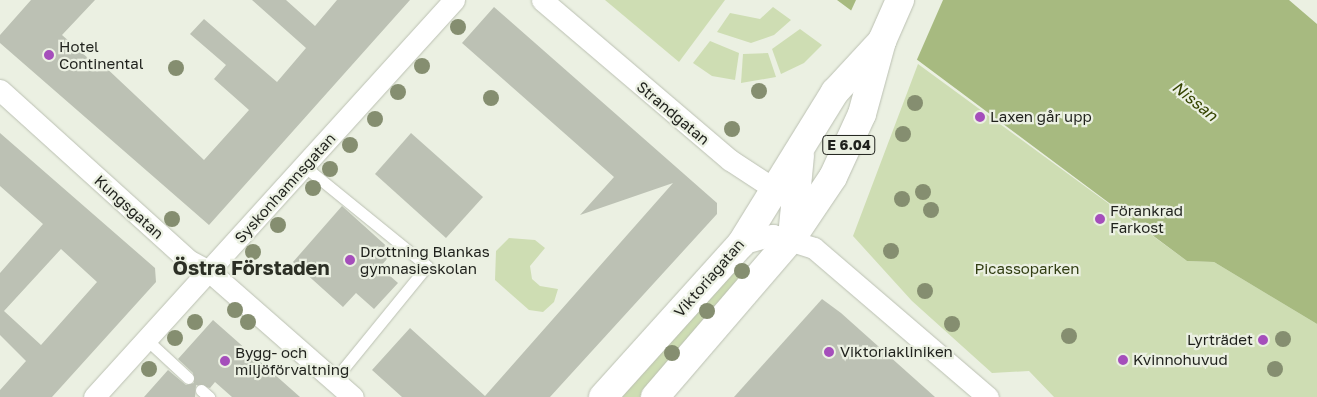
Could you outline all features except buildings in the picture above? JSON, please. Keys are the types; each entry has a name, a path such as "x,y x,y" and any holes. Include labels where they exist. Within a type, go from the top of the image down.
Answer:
{"highway":[{"name":"E 6.04","path":"882,41 900,0"},
{"name":"Viktoriagatan","path":"603,397 740,244 796,198 851,142 882,41"},
{"name":"Viktoriagatan","path":"661,393 792,238 800,149 835,92 882,41"}],"street":[{"name":"Syskonhamnsgatan","path":"94,397 454,0"},
{"name":"Strandgatan","path":"542,0 677,117 796,198"},
{"name":"Kungsgatan","path":"0,90 188,260 209,271 353,397"},
{"path":"740,244 773,235 792,238 832,259 988,397"}],"lane":[{"path":"304,166 428,266 334,380"},
{"path":"147,340 188,378"}],"green space":[{"path":"605,0 725,0 679,62"},
{"path":"773,7 791,20 774,35 751,43 717,32 730,13 760,19"},
{"path":"800,29 822,45 804,63 781,74 772,49"},
{"path":"710,41 739,53 735,80 712,76 693,63"},
{"path":"768,53 776,77 741,83 743,54"},
{"name":"Picassoparken","path":"918,64 1187,261 1214,262 1317,324 1317,397 1054,397 1029,371 992,373 912,301 853,236"},
{"path":"509,238 535,240 545,248 530,266 532,279 540,286 558,289 554,302 543,312 529,310 495,280 496,251"},
{"path":"741,263 751,269 642,397 622,397"}],"water":[{"name":"Nissan","path":"837,0 1289,0 1317,24 1317,324 1214,262 1187,261"}],"pier":[{"path":"856,0 943,0 915,64 850,13"}],"place":[{"name":"Hotel Continental","path":"49,55"},
{"name":"Laxen går upp","path":"980,117"},
{"name":"Förankrad Farkost","path":"1100,219"},
{"name":"Drottning Blankas gymnasieskolan","path":"350,260"},
{"name":"Lyrträdet","path":"1263,340"},
{"name":"Viktoriakliniken","path":"829,352"},
{"name":"Kvinnohuvud","path":"1123,360"},
{"name":"Bygg- och miljöförvaltning","path":"225,361"}],"district":[{"name":"Östra Förstaden","path":"251,267"}]}
